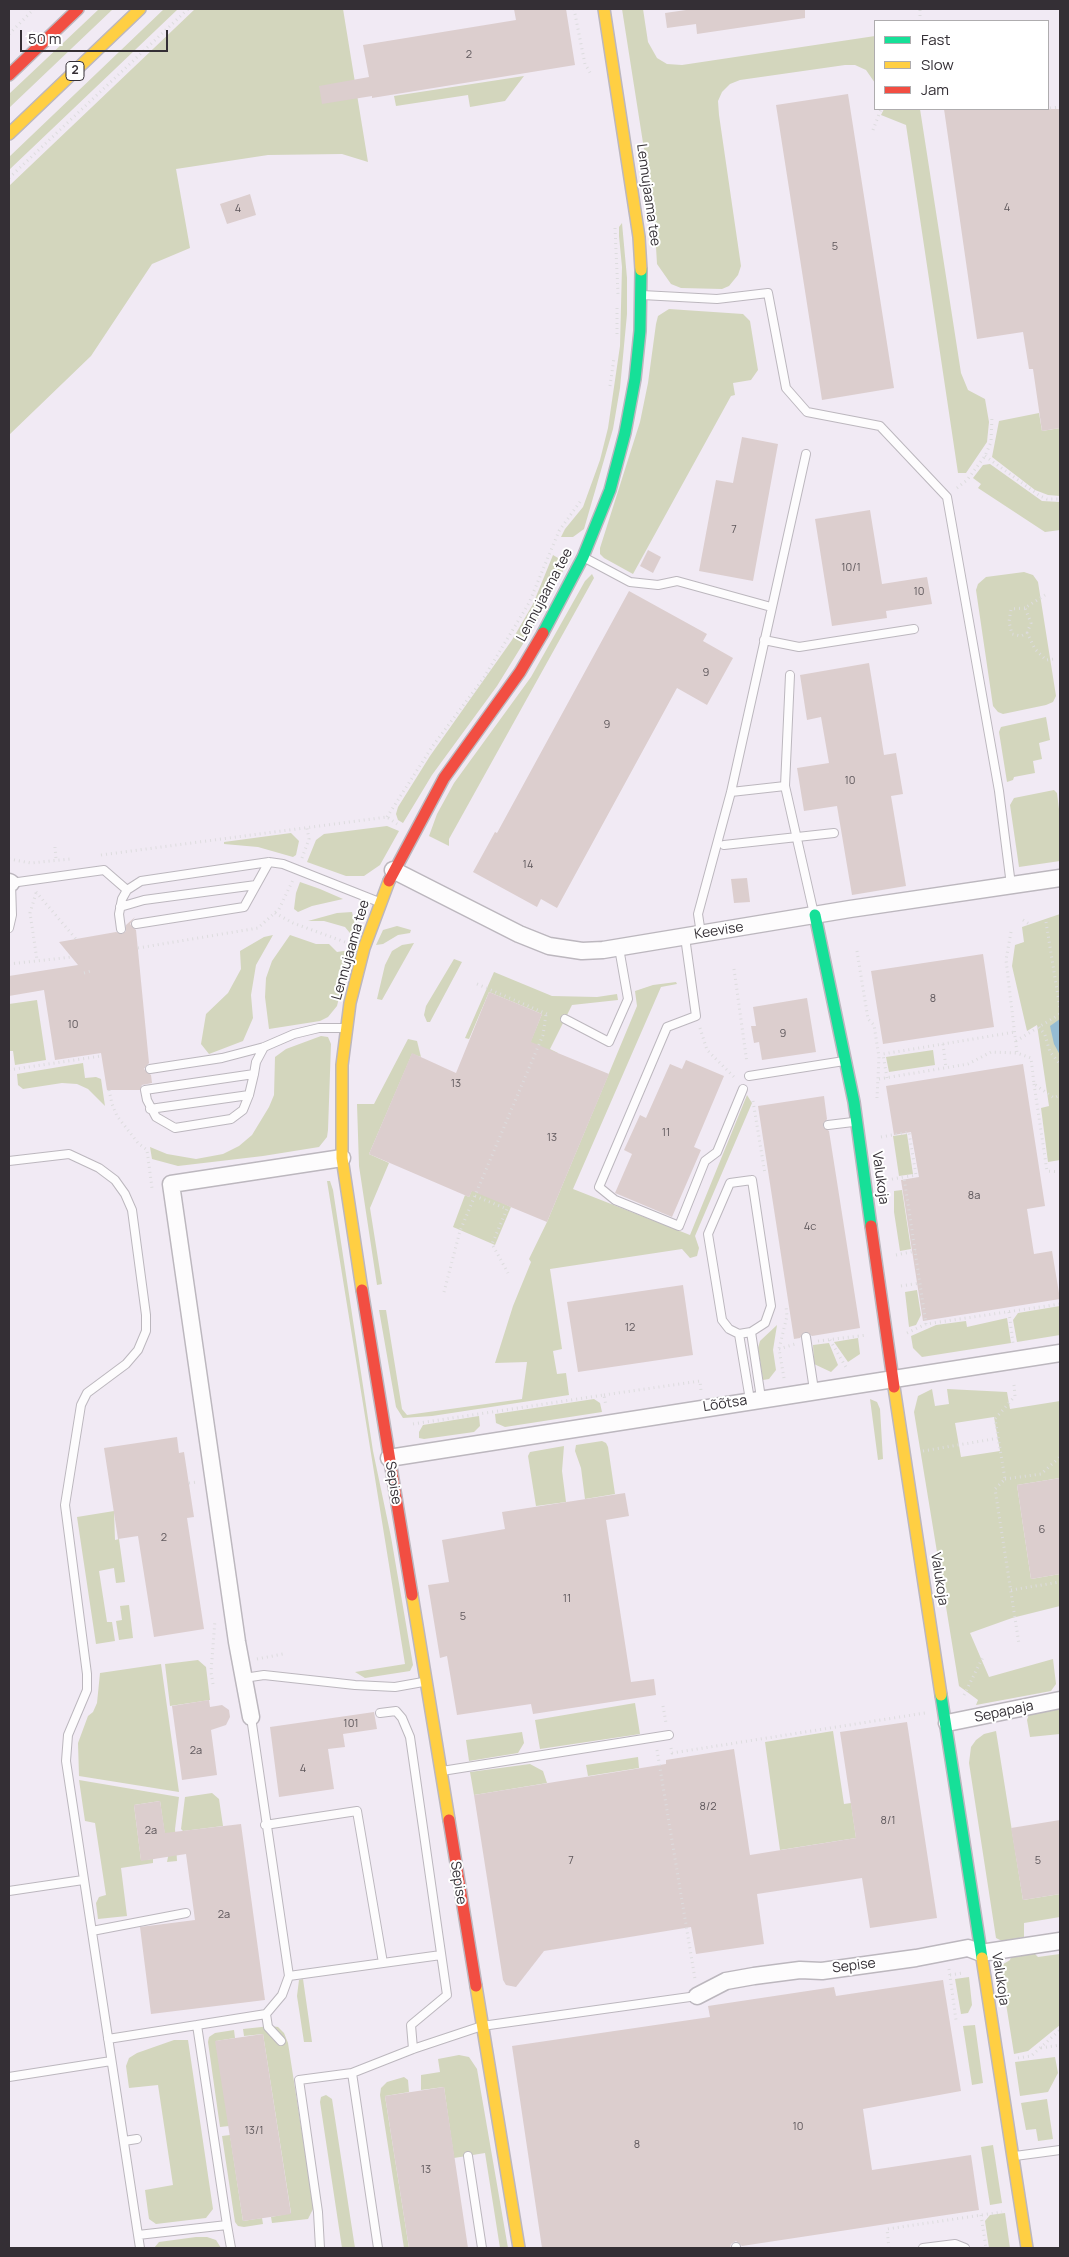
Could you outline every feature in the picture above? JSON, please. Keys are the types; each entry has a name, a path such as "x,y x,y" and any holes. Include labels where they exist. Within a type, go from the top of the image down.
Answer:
{"main road":[{"path":"9,75 78,9"},
{"name":"2","path":"9,134 140,9"},
{"name":"Lennujaama tee","path":"342,1158 341,1101 350,1003 364,948 379,902 392,870 444,778 520,672 554,615 583,557 610,490 625,434 635,379 642,295 639,237 604,9"},
{"name":"Valukoja","path":"814,915 857,1121 893,1377 1027,2248"},
{"name":"Sepise","path":"342,1158 482,2026"},
{"path":"482,2026 519,2248"}],"street":[{"name":"Keevise","path":"392,870 519,934 549,946 582,951 618,948 814,915 1060,878"},
{"path":"251,1717 237,1642 171,1184 342,1158"},
{"name":"Lõõtsa","path":"389,1458 893,1377 1060,1353"},
{"name":"Sepapaja","path":"947,1723 1060,1700"},
{"name":"Sepise","path":"697,1996 726,1981 800,1970 822,1970 888,1962 968,1948 981,1953 1060,1941"}],"lane":[{"path":"642,295 717,299 768,293 786,388 806,412 880,426 947,497 999,791 1011,885"},
{"path":"701,934 698,914 731,792 806,454"},
{"path":"583,557 630,582 658,585 676,580 771,607"},
{"path":"764,640 799,647 914,629"},
{"path":"790,675 785,786 814,915"},
{"path":"731,792 785,786"},
{"path":"724,845 834,833"},
{"path":"136,924 244,907 269,862"},
{"path":"121,929 120,907 127,890 141,881 269,862 284,864 379,902"},
{"path":"9,928 12,915 10,882 104,870 127,890"},
{"path":"120,907 144,900 256,885"},
{"path":"684,936 696,1016 667,1027 599,1187 615,1200 679,1226 706,1161 717,1152 743,1089"},
{"path":"566,1019 609,1042 628,999 618,948"},
{"path":"150,1069 222,1058 264,1047 294,1034 337,1026 347,1028"},
{"path":"254,1074 145,1090 150,1109 162,1122 175,1128 231,1119 243,1110 249,1095 254,1074 256,1062 264,1047"},
{"path":"749,1076 846,1061"},
{"path":"150,1109 249,1095"},
{"path":"828,1125 857,1121"},
{"path":"9,1161 69,1154 99,1168 115,1180 125,1194 132,1210 146,1315 146,1331 138,1350 126,1364 87,1393 81,1405 65,1505 87,1674 87,1690 68,1735 66,1748 83,1880 140,2248"},
{"path":"752,1180 771,1306 765,1323 751,1332 739,1334 729,1329 722,1320 708,1234 730,1183 752,1180"},
{"path":"751,1332 755,1399"},
{"path":"739,1334 755,1399"},
{"path":"806,1340 814,1390"},
{"path":"244,1678 264,1675 355,1685 395,1687 426,1682"},
{"path":"380,1712 396,1711 402,1718 410,1736 447,1995 411,2025 413,2049"},
{"path":"108,2038 266,2014 282,1995 289,1976 265,1825 251,1717"},
{"path":"440,1771 669,1737"},
{"path":"265,1825 357,1811 383,1963"},
{"path":"9,1891 83,1880"},
{"path":"92,1931 186,1913"},
{"path":"289,1976 441,1956"},
{"name":"Sepise","path":"482,2026 697,1996"},
{"path":"266,2014 268,2027 281,2041"},
{"path":"197,2025 231,2248"},
{"path":"320,2248 318,2212 299,2080 352,2073 413,2049 482,2026"},
{"path":"9,2076 111,2061"},
{"path":"352,2073 378,2248"},
{"path":"124,2141 137,2139"},
{"path":"1013,2157 1060,2150"},
{"path":"468,2156 482,2248"},
{"path":"138,2234 227,2225"},
{"path":"922,2248 955,2244 965,2248"}],"path":[{"path":"9,34 34,9"},
{"path":"9,178 188,9"},
{"path":"574,9 585,64 592,77"},
{"path":"920,10 920,20"},
{"path":"1050,108 1060,106"},
{"path":"873,130 881,110"},
{"path":"614,219 618,295 616,340"},
{"path":"609,396 615,349"},
{"path":"967,480 985,456 993,428 992,416"},
{"path":"985,456 1040,496 1047,499 1060,499"},
{"path":"99,856 388,817 432,748 488,670 528,603 559,531 586,492"},
{"path":"1027,633 1016,636 1009,629 1010,609 1025,608 1045,595"},
{"path":"1025,608 1031,623 1027,633 1035,648 1046,660 1054,659"},
{"path":"55,847 56,859"},
{"path":"9,859 31,863 71,859"},
{"path":"31,863 36,892 30,913 37,960"},
{"path":"36,892 76,940"},
{"path":"275,913 293,923 353,945"},
{"path":"1023,920 1031,924"},
{"path":"1046,922 1060,999 1060,1009"},
{"path":"1011,932 1006,960 1018,1053"},
{"path":"857,951 868,1019 874,1025 879,1057 877,1098"},
{"path":"9,964 72,957"},
{"path":"84,973 92,972"},
{"path":"444,1292 460,1231 543,1035 546,1014 477,984"},
{"path":"1016,1042 1060,1014"},
{"path":"696,1016 706,1050 732,1073 743,1089"},
{"path":"1039,1027 1045,1036 1050,1052 1060,1064"},
{"path":"887,1078 883,1054 1015,1032"},
{"path":"943,1044 946,1068"},
{"path":"879,1079 968,1064 991,1052 1018,1053 1031,1058 1047,1172 1060,1172"},
{"path":"9,1070 101,1056"},
{"path":"1034,1084 1054,1098 1060,1095"},
{"path":"109,1090 117,1116 147,1150 152,1190"},
{"path":"881,1137 909,1132 916,1175 887,1180"},
{"path":"904,1177 926,1324"},
{"path":"475,1196 507,1208 492,1244 508,1273"},
{"path":"896,1255 916,1251"},
{"path":"901,1286 920,1283"},
{"path":"902,1333 926,1324 1060,1304"},
{"path":"1009,1312 1014,1346"},
{"path":"779,1349 806,1340 870,1336"},
{"path":"830,1340 847,1368"},
{"path":"413,1424 700,1381 703,1408"},
{"path":"1005,1479 995,1419 1016,1396 1014,1386"},
{"path":"604,1395 606,1411"},
{"path":"905,1454 999,1438"},
{"path":"1020,1644 995,1489 1005,1479 1041,1474 1060,1457"},
{"path":"195,1473 198,1491"},
{"path":"1011,1590 1060,1582"},
{"path":"213,1684 211,1672 216,1613"},
{"path":"964,1695 984,1656"},
{"path":"663,1706 672,1753 930,1712"},
{"path":"669,1737 657,1745 697,1996"},
{"path":"946,1952 956,2020"},
{"path":"950,1975 972,1972"},
{"path":"1012,2059 1031,2056 1060,2030"},
{"path":"1041,2048 1060,2045"},
{"path":"889,2248 886,2229 1008,2211"},
{"path":"981,2215 986,2248"}],"green space":[{"path":"99,9 113,9 9,108 9,94"},
{"path":"164,9 178,9 9,170 9,157"},
{"path":"195,9 343,9 368,162 342,154 268,155 176,169 190,248 152,264 91,356 9,435 9,186"},
{"path":"622,9 643,9 648,42 657,58 667,64 682,65 874,36 874,82 866,70 855,65 845,65 740,80 730,84 722,92 718,101 719,115 741,266 738,275 729,286 722,289 681,288 671,284 657,264 654,213"},
{"path":"524,76 505,101 470,107 468,95 396,106 394,96"},
{"path":"884,110 920,110 961,373 968,390 985,399 989,422 987,442 966,473 958,473 906,125 881,115"},
{"path":"622,223 627,278 627,314 620,388 613,429 584,529 573,537 561,537 565,529 583,507 600,460 608,428 620,346 622,267 619,227"},
{"path":"669,309 743,314 750,321 758,370 751,380 733,383 735,395 731,396 633,574 604,558 600,554 600,548 640,422 658,316"},
{"path":"1039,413 1042,431 1060,428 1060,496 1048,495 1035,490 992,457 999,421"},
{"path":"990,464 1042,501 1060,502 1060,530 1045,532 978,488 981,484 973,478 983,465"},
{"path":"553,555 558,558 563,571 534,626 497,686 432,775 403,823 398,820 396,814 398,807 430,756 512,640 533,604"},
{"path":"1024,572 1033,575 1038,582 1056,696 1053,702 1046,705 1003,714 998,712 993,706 976,590 978,584 986,577"},
{"path":"592,574 594,578 449,839 449,846 429,836 437,814 454,783 531,677 585,581"},
{"path":"1046,717 1050,740 1039,743 1042,759 1033,761 1035,773 1014,777 1013,780 1007,782 999,732 1001,727"},
{"path":"1054,790 1057,793 1060,817 1060,861 1019,867 1010,805 1014,798"},
{"path":"387,826 399,831 380,865 364,876 346,876 307,862 316,840 324,834"},
{"path":"291,833 299,841 296,855 293,857 258,847 224,844 224,842"},
{"path":"300,882 343,899 312,906 298,912 294,909 296,893"},
{"path":"352,912 355,925 354,938 345,927 324,921 308,921 337,913"},
{"path":"1060,914 1060,1160 1048,1162 1041,1108 1049,1106 1037,1025 1027,1031 1012,966 1015,945 1024,942 1022,927"},
{"path":"397,926 411,930 410,933 398,935 383,944 376,945 383,930"},
{"path":"273,935 256,965 251,995 253,1018 243,1041 209,1054 201,1044 206,1014 228,993 241,969 240,951 264,937"},
{"path":"290,935 316,944 329,944 337,952 350,950 337,1006 328,1017 320,1021 269,1029 265,997 266,978 272,961"},
{"path":"414,943 382,1000 377,999 385,965 392,951 402,945"},
{"path":"454,959 462,962 430,1022 427,1022 424,1015 426,1006"},
{"path":"494,972 552,996 597,997 617,994 618,1000 572,1005 550,1049 558,1053 496,1200 511,1207 495,1245 453,1227 465,1195 469,1197 511,1098 508,1096 542,1014 489,992 469,1039 465,1038"},
{"path":"676,982 677,984 661,987 573,1189 690,1235 747,1095 752,1103 695,1236 699,1248 697,1256 690,1258 682,1249 550,1269 562,1349 553,1351 557,1374 566,1373 569,1395 432,1416 403,1418 396,1407 379,1310 386,1310 402,1409 407,1415 522,1399 527,1362 495,1363 513,1306 531,1262 529,1259 547,1222 637,1006 635,991 653,985"},
{"path":"37,1000 46,1060 15,1065 13,1051 9,1051 9,1004"},
{"path":"321,1036 328,1037 331,1044 328,1130 327,1137 319,1147 178,1166 152,1159 150,1147 167,1154 196,1159 223,1154 239,1146 252,1135 274,1095 275,1057 286,1049"},
{"path":"408,1039 417,1041 421,1057 412,1054 369,1154 389,1163 370,1208 382,1284 377,1285 359,1166 357,1104 374,1104"},
{"path":"933,1050 935,1065 889,1072 886,1057"},
{"path":"83,1063 85,1078 96,1077 101,1079 105,1106 88,1089 77,1084 62,1083 23,1089 18,1085 17,1074"},
{"path":"907,1134 913,1174 899,1176 893,1136"},
{"path":"327,1181 330,1181 333,1190 373,1451 391,1537 413,1665 410,1671 365,1678 355,1672 405,1664"},
{"path":"902,1190 911,1249 900,1251 894,1212 894,1191"},
{"path":"917,1290 921,1315 916,1325 909,1327 905,1292"},
{"path":"1060,1306 1060,1335 1017,1342 1013,1320 1018,1313"},
{"path":"1007,1318 1011,1343 922,1357 913,1348 911,1336 936,1325 966,1321 967,1327"},
{"path":"777,1325 773,1350 776,1370 769,1379 763,1380 758,1348 760,1341"},
{"path":"858,1338 860,1354 848,1362 834,1342"},
{"path":"829,1343 838,1365 831,1372 814,1364 813,1345"},
{"path":"932,1389 935,1406 949,1404 947,1389 1007,1392 1010,1409 1060,1401 1060,1478 1017,1485 1031,1579 1060,1574 1060,1606 1012,1618 970,1633 989,1677 1053,1659 1056,1684 1051,1691 976,1705 978,1700 959,1686 914,1412 918,1396","holes":["994,1417 1000,1451 961,1457 955,1423"]},
{"path":"594,1399 600,1403 602,1412 505,1427 496,1423 495,1414"},
{"path":"870,1399 877,1402 880,1409 883,1459 878,1460"},
{"path":"479,1416 480,1426 474,1432 424,1439 419,1438 419,1432 423,1425"},
{"path":"602,1441 608,1447 615,1494 585,1499 581,1468 575,1451 576,1445"},
{"path":"564,1446 562,1471 566,1502 536,1506 528,1456 530,1452"},
{"path":"114,1511 115,1540 119,1539 125,1582 116,1583 114,1568 99,1571 107,1622 112,1622 115,1641 96,1644 77,1517"},
{"path":"129,1605 133,1638 119,1640 116,1621 122,1620 120,1606"},
{"path":"198,1660 206,1667 210,1700 170,1706 165,1664"},
{"path":"161,1664 179,1792 79,1776 78,1743 88,1716 93,1712 97,1703 100,1673"},
{"path":"635,1703 640,1734 540,1749 535,1720"},
{"path":"1060,1709 1060,1734 1030,1737 1027,1720 1029,1714"},
{"path":"833,1731 844,1804 851,1803 856,1838 780,1850 765,1742"},
{"path":"996,1731 1023,1900 1060,1894 1060,1917 1024,1923 1024,1937 1002,1941 996,1938 969,1763 971,1747 976,1740 984,1734"},
{"path":"522,1732 524,1743 518,1753 469,1761 466,1740"},
{"path":"638,1757 639,1768 588,1776 586,1765"},
{"path":"530,1764 543,1771 547,1783 474,1795 470,1772"},
{"path":"79,1780 179,1797 175,1829 177,1861 167,1862 168,1857 160,1801 134,1805 141,1860 153,1859 153,1863 121,1868 127,1916 98,1919 96,1903 99,1897 106,1895 95,1823 85,1821"},
{"path":"212,1793 219,1799 223,1826 183,1831 181,1829 185,1797"},
{"path":"1034,1953 1038,1957 1060,1954 1060,2025 1028,2051 1014,2054 1000,1966 1010,1960 1011,1957"},
{"path":"969,1977 972,2005 968,2013 961,2014 955,1979"},
{"path":"303,1979 312,2042 304,2042 297,1996 299,1980"},
{"path":"975,2025 983,2083 972,2085 963,2026"},
{"path":"278,2027 284,2033 288,2043 313,2204 313,2209 308,2219 272,2223 271,2217 291,2213 263,2034 244,2036 243,2029"},
{"path":"234,2030 235,2038 216,2041 229,2126 220,2127 208,2042 209,2037 215,2033"},
{"path":"174,2040 188,2040 213,2209 206,2218 156,2224 149,2219 145,2190 173,2185 158,2085 129,2088 126,2066 129,2058 137,2053"},
{"path":"459,2055 469,2057 477,2069 508,2248 500,2248 485,2153 454,2158 444,2087 421,2090 421,2075 440,2072 438,2059"},
{"path":"1055,2057 1058,2073 1048,2092 1020,2096 1015,2062"},
{"path":"404,2077 408,2080 409,2092 385,2096 409,2248 404,2248 380,2095 381,2088 387,2082"},
{"path":"326,2095 332,2099 355,2248 342,2248 320,2102 321,2097"},
{"path":"1047,2099 1053,2139 1038,2141 1036,2129 1026,2130 1021,2103"},
{"path":"230,2135 243,2221 262,2218 263,2224 244,2227 238,2226 235,2222 222,2136"},
{"path":"993,2145 1002,2203 990,2205 981,2147"},
{"path":"1005,2213 1010,2248 989,2248 985,2221 990,2215"},
{"path":"207,2237 216,2240 221,2248 154,2248 159,2242"}],"water":[{"path":"1060,1019 1060,1055 1054,1044 1050,1026"}],"building":[{"path":"514,9 566,9 575,65 372,98 372,96 322,104 319,86 369,77 363,45 516,20"},
{"path":"693,9 805,9 805,18 697,34 696,24 667,28 665,13"},
{"path":"848,94 894,388 822,400 776,105"},
{"path":"1060,109 1060,428 1042,431 1033,369 1029,369 1023,332 977,339 944,110"},
{"path":"250,194 256,215 227,224 220,204"},
{"path":"742,437 778,444 753,581 699,571 716,480 733,483"},
{"path":"870,510 882,584 927,577 932,604 886,611 887,618 832,626 815,519"},
{"path":"648,550 661,557 653,573 640,566"},
{"path":"629,591 707,634 703,641 733,658 707,705 677,688 557,908 541,899 537,907 473,872 495,832 497,833"},
{"path":"869,663 884,755 896,753 903,794 891,796 906,886 852,895 837,806 804,811 797,768 829,763 821,717 807,720 800,675"},
{"path":"747,878 750,902 734,903 731,879"},
{"path":"135,917 130,924 136,930 149,1063 144,1069 151,1075 152,1083 142,1085 140,1090 107,1090 101,1053 55,1060 44,990 9,996 9,976 78,965 59,942 116,932 122,934 126,931 126,925"},
{"path":"983,954 994,1027 883,1044 871,971"},
{"path":"489,992 542,1014 531,1042 609,1074 547,1222 472,1191 469,1197 369,1154 412,1053 456,1073"},
{"path":"807,998 816,1052 762,1060 759,1042 754,1043 751,1026 756,1026 753,1007"},
{"path":"686,1060 724,1076 694,1147 701,1150 672,1217 615,1193 632,1154 624,1150 640,1115 646,1118 670,1064 682,1069"},
{"path":"1023,1064 1045,1206 1027,1209 1034,1254 1052,1251 1060,1299 923,1321 901,1180 919,1177 911,1132 894,1135 886,1086"},
{"path":"824,1096 827,1119 823,1126 829,1131 860,1328 812,1336 805,1332 800,1338 794,1339 758,1106"},
{"path":"683,1285 693,1355 578,1372 567,1302"},
{"path":"177,1437 179,1453 184,1452 194,1517 187,1518 204,1629 154,1637 138,1536 118,1539 104,1448"},
{"path":"1060,1478 1060,1574 1031,1579 1017,1485"},
{"path":"625,1493 629,1516 606,1520 631,1682 654,1679 656,1695 533,1714 531,1704 457,1715 447,1656 440,1658 428,1585 449,1582 442,1540 505,1529 502,1512"},
{"path":"209,1700 210,1707 222,1705 229,1710 230,1717 226,1725 211,1730 217,1775 182,1780 172,1706"},
{"path":"374,1712 377,1729 343,1734 345,1747 328,1749 334,1789 279,1797 270,1727"},
{"path":"907,1722 937,1918 870,1928 862,1878 757,1894 764,1944 696,1954 691,1927 544,1951 516,1987 506,1985 503,1980 474,1795 666,1764 666,1760 734,1749 750,1855 856,1838 840,1732"},
{"path":"160,1801 165,1833 241,1824 265,2000 151,2014 140,1927 195,1920 186,1854 141,1861 134,1805"},
{"path":"1060,1820 1060,1894 1023,1900 1011,1828"},
{"path":"943,1980 961,2091 863,2109 872,2170 971,2155 979,2210 742,2246 736,2241 731,2244 730,2248 542,2248 512,2046 710,2017 708,2006 834,1987 836,1996"},
{"path":"263,2034 291,2214 243,2221 215,2041"},
{"path":"444,2087 468,2248 409,2248 385,2096"}],"traffic: fast":[{"path":"543,633 583,557 610,490 625,433 635,379 640,331 641,270"},
{"path":"815,915 854,1102 871,1226"},
{"path":"941,1695 982,1958"}],"traffic: slow":[{"path":"9,134 140,9"},
{"path":"604,9 639,237 641,270"},
{"path":"362,1290 342,1158 342,1065 350,1003 364,948 389,881"},
{"path":"894,1387 941,1695"},
{"path":"412,1595 449,1820"},
{"path":"982,1958 1027,2248"},
{"path":"476,1986 519,2248"}],"traffic: jam":[{"path":"9,75 78,9"},
{"path":"389,881 444,778 520,672 543,633"},
{"path":"871,1226 894,1387"},
{"path":"362,1290 412,1595"},
{"path":"449,1820 476,1986"}]}
